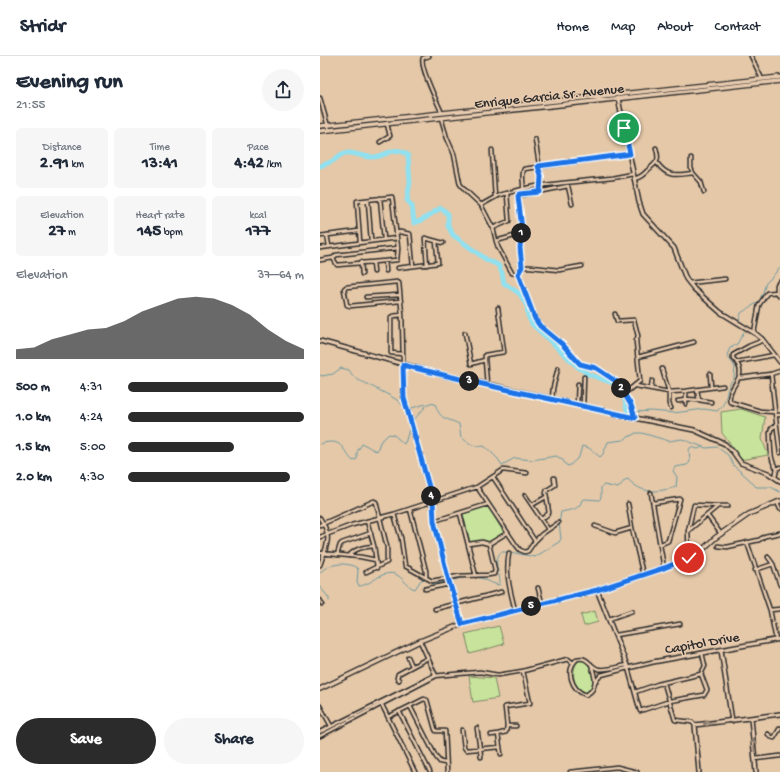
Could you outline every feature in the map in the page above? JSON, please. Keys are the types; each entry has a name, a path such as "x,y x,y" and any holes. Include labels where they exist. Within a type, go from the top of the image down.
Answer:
{"main road":[{"name":"Enrique Garcia Sr. Avenue","path":"618,96 780,77"},
{"name":"Enrique Garcia Sr. Avenue","path":"320,131 329,128 504,108 780,81"},
{"name":"Enrique Garcia Sr. Avenue","path":"320,126 329,128 387,123 441,115"},
{"path":"320,689 420,641 462,624 597,590 664,568 689,558 701,551 721,534 749,514 779,501"}],"street":[{"path":"429,56 423,58 421,63 454,154 460,184 481,205 493,228 498,247 512,273 518,274"},
{"path":"751,56 762,79"},
{"path":"618,96 639,202 644,214 674,248 686,280 694,289 720,312 762,339 780,362"},
{"path":"320,98 329,128"},
{"path":"380,142 390,136 387,123"},
{"path":"535,139 538,166 541,176 540,192"},
{"path":"634,179 642,177 657,163 658,154 656,148"},
{"path":"492,150 495,197"},
{"path":"523,189 524,182 522,173 524,169 630,154"},
{"path":"691,158 691,168 693,173 701,182 704,192"},
{"path":"657,163 664,171 675,176 693,173"},
{"path":"481,205 495,197 523,189 634,174"},
{"path":"563,183 568,186 572,204"},
{"path":"518,274 522,267 520,248 522,227 518,196 520,194 540,192 568,186"},
{"path":"493,228 509,221 507,193"},
{"path":"380,198 384,239"},
{"path":"333,258 337,265 398,260 392,198 357,201 360,242"},
{"path":"368,200 371,240"},
{"path":"320,235 359,231"},
{"path":"396,233 400,232 410,234 413,266"},
{"path":"496,240 521,234"},
{"path":"327,235 329,246"},
{"path":"320,248 371,240 397,238"},
{"path":"427,264 425,238 443,243"},
{"path":"398,268 438,263 436,241"},
{"path":"320,260 333,258 336,255 398,248"},
{"path":"385,261 386,271"},
{"path":"361,262 362,274"},
{"path":"373,262 374,272"},
{"path":"522,267 559,270 582,266"},
{"path":"518,274 535,319 540,326 562,344 580,364 596,368 617,382 633,410 635,417"},
{"path":"689,283 725,279"},
{"path":"780,281 777,285 778,296 780,296"},
{"path":"400,301 350,306 347,305 344,289 346,287 399,283 402,315 404,398 433,501 434,521 449,581 462,624"},
{"path":"754,333 759,305 767,292 777,292"},
{"path":"366,297 400,295"},
{"path":"487,384 485,355 504,352 498,308"},
{"path":"615,314 617,321 634,320 638,336 636,341 640,379 636,386 624,394"},
{"path":"402,315 391,317 391,353 403,354"},
{"path":"465,333 471,364 485,360"},
{"path":"762,339 733,355 733,358 737,362 740,371 740,378 732,390 729,398 730,402 780,415"},
{"path":"320,340 403,365 446,376 694,430 729,448 741,463 775,477 780,481"},
{"path":"638,357 694,342"},
{"path":"737,362 774,355"},
{"path":"552,399 558,368"},
{"path":"662,370 669,392 669,404 671,408"},
{"path":"740,378 771,374 780,371"},
{"path":"710,374 711,387"},
{"path":"771,374 780,454"},
{"path":"583,406 584,377"},
{"path":"651,389 652,381"},
{"path":"577,405 578,384"},
{"path":"636,386 669,392 723,386"},
{"path":"696,389 698,391 699,400"},
{"path":"686,391 686,404"},
{"path":"678,401 699,400 711,402"},
{"path":"775,477 779,468 774,466 770,433 771,429 776,425"},
{"path":"320,538 352,525 394,514 477,487 503,470 527,473"},
{"path":"493,477 535,541"},
{"path":"542,519 549,513 546,497 547,490 555,485 554,478"},
{"path":"477,487 520,550 525,552 531,548 542,534 558,523"},
{"path":"651,493 664,568"},
{"path":"525,494 548,529"},
{"path":"532,505 546,497"},
{"path":"653,503 680,499 668,540 660,544"},
{"path":"320,525 374,501 376,502 387,548 387,562 366,572"},
{"path":"779,501 780,509"},
{"path":"434,521 488,504"},
{"path":"628,504 643,575"},
{"path":"689,558 688,531 694,505 728,506"},
{"path":"688,531 718,506"},
{"path":"410,509 426,571 426,578"},
{"path":"460,513 476,576"},
{"path":"394,514 401,538 404,566 432,581 449,581"},
{"path":"707,515 721,534"},
{"path":"320,518 328,535 320,565"},
{"path":"368,521 377,568"},
{"path":"595,526 615,533 632,528"},
{"path":"469,544 482,542 489,544 507,533"},
{"path":"718,546 726,548 780,533"},
{"path":"337,555 342,543 371,534"},
{"path":"747,542 770,610 776,640"},
{"path":"425,589 459,576 494,574 496,570 489,544"},
{"path":"349,556 357,549 374,546"},
{"path":"320,553 376,560"},
{"path":"510,553 507,568 507,579 515,610"},
{"path":"768,557 773,564 780,585"},
{"path":"756,570 773,564"},
{"path":"538,588 542,603"},
{"path":"597,590 628,666 640,711 668,701 704,695 707,690 701,674 705,666 702,653"},
{"path":"435,609 501,592"},
{"path":"320,600 322,604"},
{"path":"770,610 780,609"},
{"path":"609,619 632,611"},
{"path":"616,635 680,624"},
{"name":"Capitol Drive","path":"628,666 780,639"},
{"path":"420,641 436,676"},
{"path":"721,650 732,721"},
{"path":"408,657 412,666"},
{"path":"399,680 397,678 398,674 428,658"},
{"path":"591,664 595,682 594,688 586,694 579,692 574,687 570,672 573,663 577,658 586,659 600,670 628,666"},
{"path":"320,732 433,676 480,672 498,675 523,671 568,659 573,663"},
{"path":"595,682 601,675 628,666"},
{"path":"491,735 506,732 507,726 505,707 530,703 523,671"},
{"path":"635,692 701,674"},
{"path":"664,683 674,720 692,722 695,725 780,714"},
{"path":"388,717 424,699 427,700 436,731 445,731 447,772"},
{"path":"381,703 415,772"},
{"path":"320,706 331,726"},
{"path":"410,706 436,757 440,762 446,762"},
{"path":"399,711 430,772"},
{"path":"320,736 352,717"},
{"path":"751,718 756,772"},
{"path":"695,725 699,772"},
{"path":"507,726 516,726"},
{"path":"478,728 481,757"},
{"path":"768,734 774,738 780,728"},
{"path":"462,730 466,750 500,747"},
{"path":"498,734 501,754"},
{"path":"755,759 780,756"},
{"path":"570,772 617,766 637,772"}],"green space":[{"path":"741,409 765,417 762,439 768,455 740,460 735,450 722,433 721,412"},
{"path":"488,506 504,533 489,542 470,542 463,514"},
{"path":"595,611 598,622 584,626 581,615"},
{"path":"499,626 504,644 470,654 465,634"},
{"path":"580,660 583,660 586,663 593,676 592,686 585,693 577,687 574,678 575,668"},
{"path":"469,676 494,678 498,698 473,702"}],"waterway":[{"path":"320,166 331,162 345,153 373,157 398,151 408,155 410,182 407,200 412,206 414,223 424,219 441,208 448,214 448,226 453,235 487,260 498,265 502,273 504,283 520,294 527,306 528,316 532,324 578,367 588,374 618,385 624,396 627,410 631,412"},
{"path":"739,321 741,313 760,301 766,283 780,267"},
{"path":"635,412 651,411 674,413 704,409 717,411 724,404 729,387 734,378 735,367 727,355 730,348 737,344 744,332"},
{"path":"320,375 333,374 341,368 349,370 356,379 394,398 405,408"},
{"path":"412,423 429,403 435,404 442,416 459,424 461,437 472,444 484,446 498,459 502,465 515,458 532,460 556,456 562,459 566,465 569,466 579,457 582,446 589,448 600,457 603,454 608,442 623,440 636,433 642,433 669,441 682,439 706,448 717,447 728,455 733,465 756,487 771,487 780,492"},
{"path":"408,409 426,404"},
{"path":"320,444 333,442 341,445 353,461 357,459 357,452 362,444 377,451 380,442 389,434 394,435 404,444 410,426"},
{"path":"451,581 459,578 473,577 482,578 499,585 500,579 497,560 501,552 510,552 535,557 559,542 561,539 559,523 561,512 575,509 580,505 582,500 585,499 599,500 601,498 601,487 604,485 618,488 625,480 628,479 639,488 650,491 676,487 677,477 673,471 675,467 687,465 690,462 689,450 691,447 698,449 702,447"},
{"path":"320,573 327,567 344,564 354,566 358,569 357,583 359,586 390,573 398,575 415,589 421,580 424,579 434,584 447,582"},
{"path":"320,587 329,598 329,601"}],"route":[{"path":"624,128 630,154 538,166 541,176 540,192 520,194 518,196 522,229 520,243 522,267 518,274 535,319 540,326 562,344 580,364 596,368 606,373 617,382 631,405 635,418 403,365 404,398 433,501 434,521 448,578 462,624 597,590 664,568 689,558"}]}
